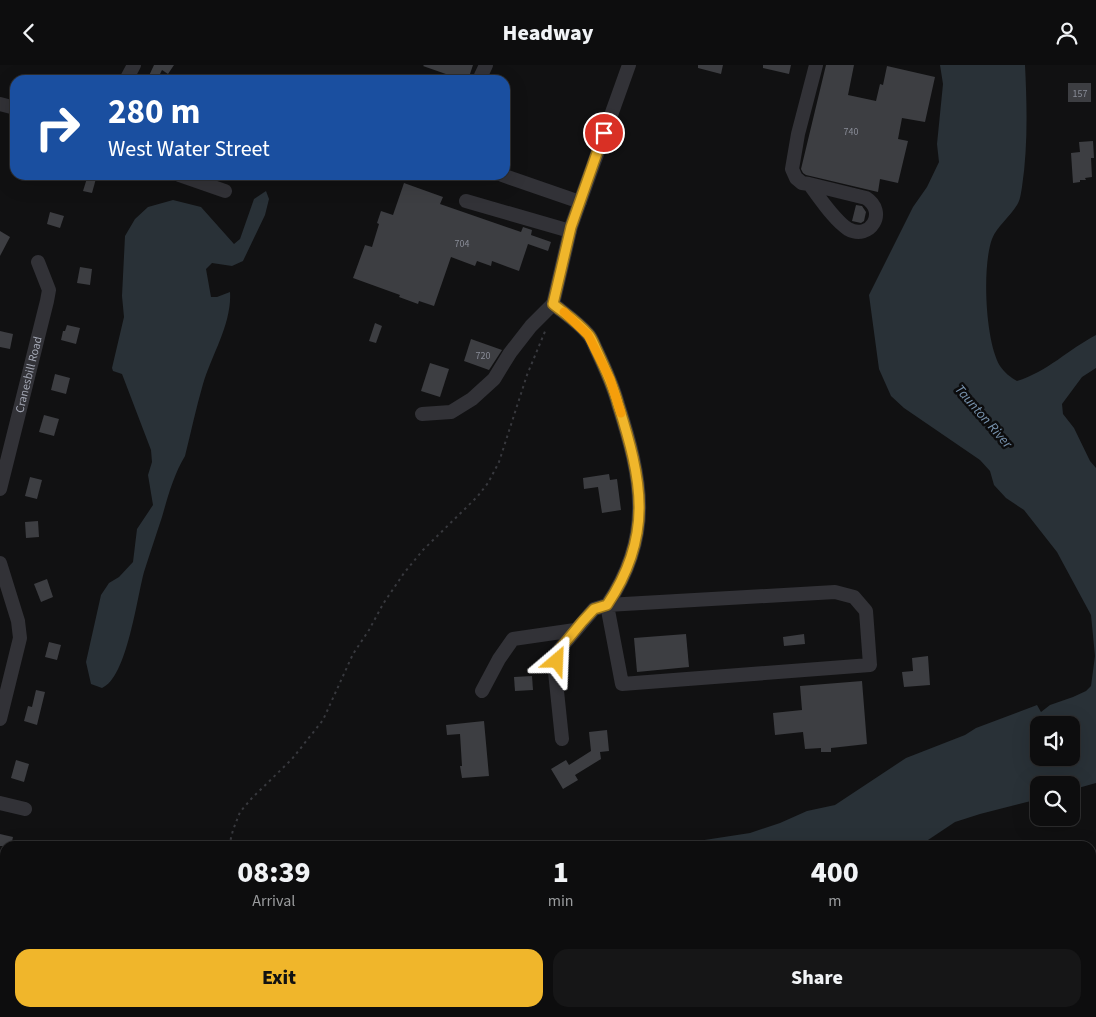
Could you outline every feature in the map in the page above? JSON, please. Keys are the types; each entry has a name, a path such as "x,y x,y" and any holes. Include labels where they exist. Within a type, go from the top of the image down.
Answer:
{"street":[{"path":"422,414 451,412 472,399 494,379 510,353 531,326 553,304 570,231 629,65"},
{"path":"809,184 840,223 850,230 861,232 870,229 875,220 876,211 873,202 866,197 809,184 802,183 796,178 792,169 798,133 816,65"},
{"path":"510,178 580,203"},
{"path":"194,180 225,191"},
{"path":"466,201 570,231"},
{"name":"Cranesbill Road","path":"0,489 48,301 49,290 38,262"},
{"path":"553,304 588,335 600,357 616,394 637,473 640,513 635,545 623,578 607,605 622,684 870,665 866,611 854,597 835,592 607,605 594,609 559,650 555,672 562,739"},
{"path":"0,563 18,621 20,638 0,719"},
{"path":"482,691 499,659 513,639 575,630"},
{"path":"0,803 25,809"}],"path":[{"path":"230,841 240,812 252,797 292,759 323,720 353,653 404,573 422,550 477,497 488,483 499,462 527,375 546,328"}],"water":[{"name":"Taunton River","path":"940,65 1025,65 1027,111 1021,194 1017,205 992,239 986,284 988,322 995,354 1000,366 1017,381 1038,372 1096,335 1096,368 1082,377 1062,404 1063,414 1074,428 1090,461 1096,468 1096,783 1080,787 1080,776 1030,776 1030,801 955,822 926,841 698,841 750,833 807,811 835,805 906,758 965,735 976,728 1037,705 1041,712 1050,705 1086,691 1091,686 1095,656 1091,615 1057,552 1024,510 1006,498 994,485 990,471 980,460 904,408 891,396 879,369 869,295 913,207 927,187 939,162 937,144 943,84"},
{"path":"266,191 269,199 265,215 243,261 232,266 212,263 206,269 211,297 217,297 230,292 228,315 203,384 185,456 172,485 144,572 130,636 118,669 111,681 102,688 91,684 86,662 101,595 109,583 119,577 133,562 137,529 153,505 148,475 152,462 151,450 122,374 113,371 112,368 124,317 122,296 125,236 135,219 148,207 173,200 201,207 234,244 240,239 254,199"}],"building":[{"path":"154,65 174,65 168,74 162,70 160,75 149,75"},
{"path":"473,65 470,75 449,75 423,66"},
{"path":"698,65 723,65 721,74 698,68"},
{"path":"763,65 791,65 789,74 763,68"},
{"path":"826,65 854,65 848,95 876,101 880,84 883,85 887,66 935,77 925,122 902,118 898,139 908,141 898,183 880,179 878,192 803,173 801,169"},
{"path":"1068,83 1091,83 1091,102 1068,102"},
{"path":"1093,141 1094,158 1091,158 1092,177 1073,183 1071,153 1080,152 1079,142"},
{"path":"86,180 96,180 92,193 83,191"},
{"path":"404,183 443,197 440,204 521,232 523,227 532,230 531,235 551,242 548,251 528,244 519,271 492,261 491,266 477,261 475,266 451,257 434,306 419,301 418,304 399,297 400,295 353,278 365,245 372,247 381,211 393,215"},
{"path":"856,205 862,206 866,212 864,221 861,223 852,221"},
{"path":"50,212 64,216 60,228 47,224"},
{"path":"0,231 10,237 0,256"},
{"path":"80,267 92,269 90,285 77,283"},
{"path":"375,323 382,326 376,343 369,341"},
{"path":"67,325 80,328 76,344 61,340"},
{"path":"0,331 13,334 10,349 0,347"},
{"path":"471,339 502,350 489,370 464,361"},
{"path":"430,363 449,369 440,397 421,391"},
{"path":"55,374 70,378 66,394 51,390"},
{"path":"44,415 59,419 54,436 39,432"},
{"path":"609,474 610,480 617,479 621,510 602,513 598,487 584,489 583,478"},
{"path":"30,477 42,480 37,499 25,496"},
{"path":"38,521 39,537 26,538 25,522"},
{"path":"47,579 53,597 41,602 34,584"},
{"path":"686,634 689,667 637,672 634,638"},
{"path":"804,634 805,644 784,646 783,637"},
{"path":"49,642 61,645 57,660 45,657"},
{"path":"928,656 930,685 904,687 902,672 913,671 912,658"},
{"path":"532,676 533,690 515,691 514,677"},
{"path":"862,681 867,744 831,748 831,752 821,752 821,748 805,749 803,732 775,735 773,713 802,710 800,686"},
{"path":"36,690 45,692 37,725 24,721 28,706 32,707"},
{"path":"484,721 489,776 462,778 460,734 447,735 446,725"},
{"path":"607,730 609,751 600,752 601,759 575,775 578,780 563,789 551,769 566,760 569,765 591,751 589,732"},
{"path":"16,760 29,764 24,782 11,778"},
{"path":"0,834 13,837 12,841 0,841"}],"slow traffic":[{"path":"564,312 588,335 610,379 621,413"}],"route":[{"path":"557,661 559,650 582,622 594,609 607,605 614,595 632,555 640,513 635,464 629,438 610,379 588,335 553,304 571,227 604,133"}]}
